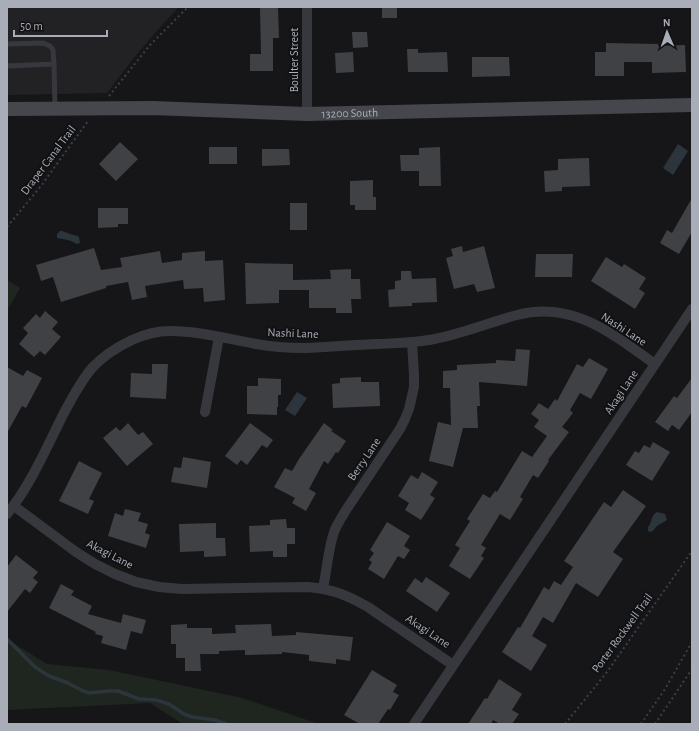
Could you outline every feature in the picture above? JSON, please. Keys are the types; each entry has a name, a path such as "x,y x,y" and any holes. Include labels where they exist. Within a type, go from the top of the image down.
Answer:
{"street":[{"name":"Boulter Street","path":"307,7 307,114"},
{"name":"13200 South","path":"7,110 153,108 307,114 692,106"},
{"name":"Akagi Lane","path":"10,510 95,564 136,582 159,587 182,589 308,587 323,588 339,592 368,607 453,665 692,308"},
{"name":"Nashi Lane","path":"10,510 39,463 80,384 90,371 112,350 138,338 152,334 167,331 184,331 258,344 289,348 304,348 412,342 443,338 518,315 534,312 552,312 571,315 602,328 655,364"},
{"path":"205,412 219,337"},
{"name":"Berry Lane","path":"323,588 334,532 346,510 400,429 409,409 412,398 414,375 412,342"},
{"path":"414,724 453,665"}],"lane":[{"path":"7,44 43,43 50,46 53,50 55,109"},
{"path":"7,66 54,64"}],"path":[{"path":"111,92 150,45 188,7"},
{"name":"Draper Canal Trail","path":"7,228 41,186 87,122"},
{"name":"Porter Rockwell Trail","path":"565,724 607,672 692,551"},
{"path":"641,724 665,689 692,642"},
{"path":"655,724 692,669"}],"shaded area":[{"path":"7,7 179,7 132,60 107,93 7,95"},
{"path":"678,144 688,151 673,175 663,168"},
{"path":"60,231 78,236 80,243 77,244 57,238 57,234"},
{"path":"7,280 20,288 7,311"},
{"path":"297,392 307,398 295,416 285,410"},
{"path":"657,512 665,514 667,520 650,532 648,531 648,527 651,523 653,515"},
{"path":"7,639 47,664 109,670 242,698 319,724 183,724 150,703 7,710"}],"building":[{"path":"260,7 278,7 279,38 273,38 273,71 250,71 250,54 261,54"},
{"path":"382,7 397,7 397,18 382,18"},
{"path":"352,32 367,32 368,47 353,48"},
{"path":"606,43 658,44 658,46 685,45 686,72 652,73 652,62 624,62 624,76 595,76 595,52 606,52"},
{"path":"407,49 418,49 418,53 447,52 448,72 408,72"},
{"path":"353,52 354,72 336,73 335,53"},
{"path":"472,57 509,57 510,76 472,77"},
{"path":"120,142 138,159 116,181 99,164"},
{"path":"209,147 237,147 237,164 209,164"},
{"path":"440,147 441,186 419,186 419,171 401,171 400,155 419,155 419,148"},
{"path":"262,149 289,149 290,165 262,166"},
{"path":"589,158 590,186 562,187 562,191 545,192 544,171 558,170 558,159"},
{"path":"373,180 373,197 376,197 376,210 355,210 355,205 350,205 350,181"},
{"path":"692,198 692,232 679,254 660,243 667,230 672,233"},
{"path":"290,203 307,203 307,230 290,230"},
{"path":"98,208 128,208 128,224 118,224 118,227 98,228"},
{"path":"462,246 463,252 484,246 495,288 477,292 474,284 454,289 446,258 453,256 451,249"},
{"path":"94,248 101,270 122,267 120,258 160,251 162,263 182,260 182,253 205,251 205,261 223,260 225,300 204,302 203,288 184,289 183,280 145,286 147,297 132,300 128,282 106,286 106,288 61,302 53,277 41,281 36,265"},
{"path":"536,254 573,254 572,277 535,277"},
{"path":"606,257 622,267 624,264 646,278 639,289 645,293 635,309 591,281"},
{"path":"245,263 293,264 293,280 331,279 330,270 351,269 351,279 360,279 361,299 351,299 352,313 336,313 336,308 309,308 309,290 279,290 279,303 246,304"},
{"path":"401,271 411,271 412,279 436,278 437,302 412,303 412,306 389,307 388,290 395,289 395,281 401,280"},
{"path":"45,311 58,322 52,329 61,337 45,355 40,351 34,357 19,344 28,333 23,328 36,314 40,318"},
{"path":"516,349 530,350 527,386 479,382 480,406 477,406 478,428 463,428 453,467 429,461 438,422 451,425 450,388 443,388 443,371 457,370 457,365 496,363 496,360 515,361"},
{"path":"589,358 608,369 591,399 580,393 570,410 573,413 562,427 569,432 548,460 549,461 538,478 533,475 520,497 523,499 510,520 500,514 481,545 486,548 481,556 484,558 470,579 449,566 460,548 455,545 470,521 467,519 483,494 490,498 495,491 497,492 522,451 532,457 547,436 534,427 539,420 531,414 539,403 548,409 555,399 557,401 577,364 583,367"},
{"path":"152,364 168,364 166,399 130,397 131,373 152,374"},
{"path":"7,367 23,376 27,370 42,378 26,408 22,406 7,433"},
{"path":"361,377 361,382 379,382 380,406 333,408 332,384 340,383 340,378"},
{"path":"258,378 281,379 281,395 278,395 277,415 247,414 247,386 258,386"},
{"path":"692,378 692,412 679,430 672,425 668,431 655,422 674,396 677,398"},
{"path":"128,423 138,435 143,432 153,444 127,466 103,438 116,427 120,431"},
{"path":"250,423 273,440 267,448 262,445 247,465 241,460 237,465 225,456"},
{"path":"324,423 333,430 331,431 346,441 328,464 324,461 309,489 316,493 306,511 292,503 295,498 274,487 285,468 292,471"},
{"path":"653,442 670,452 652,481 626,465 635,451 639,453 644,445 650,448"},
{"path":"183,457 211,462 207,488 171,482 174,467 181,468"},
{"path":"79,461 102,473 89,499 94,501 88,514 59,501"},
{"path":"422,472 438,482 430,495 435,498 421,520 405,510 409,503 398,496 411,475 418,479"},
{"path":"623,490 646,506 613,552 623,559 598,597 576,583 553,623 543,617 532,636 547,645 531,671 502,652 518,627 520,628 544,587 549,590 554,581 561,585 573,567 564,561 604,502 611,507"},
{"path":"125,509 141,513 138,521 148,524 145,533 150,535 146,548 108,536 115,513 123,516"},
{"path":"286,519 287,528 295,528 295,544 287,544 287,557 273,557 273,551 250,552 249,526 270,525 270,520"},
{"path":"387,522 410,536 404,546 410,550 404,559 398,556 384,579 368,569 372,562 369,560 374,553 370,550"},
{"path":"216,523 216,538 225,538 226,556 204,557 204,551 180,552 179,524"},
{"path":"16,555 38,572 33,578 38,582 30,593 25,589 7,612 7,567"},
{"path":"426,577 450,593 437,612 406,591 415,578 422,583"},
{"path":"61,584 74,591 71,595 92,606 88,614 121,623 123,614 146,620 142,634 131,631 126,650 101,643 103,636 95,634 96,632 49,608"},
{"path":"187,624 187,628 212,628 212,634 236,633 235,625 271,624 272,636 296,635 296,632 353,637 350,661 336,659 336,664 309,661 309,655 282,652 282,654 245,655 245,650 219,651 219,654 200,654 201,671 185,671 185,658 176,658 176,644 171,644 171,625"},
{"path":"372,670 397,685 393,692 399,695 390,710 388,709 378,724 360,724 344,715"},
{"path":"499,679 522,694 512,710 519,714 512,724 500,724 493,720 491,724 468,724 485,698 487,699"}],"waterway":[{"path":"7,639 35,667 49,676 68,683 83,691 89,693 118,691 139,699 156,700 169,704 184,714 192,717 215,720 226,724"}]}
